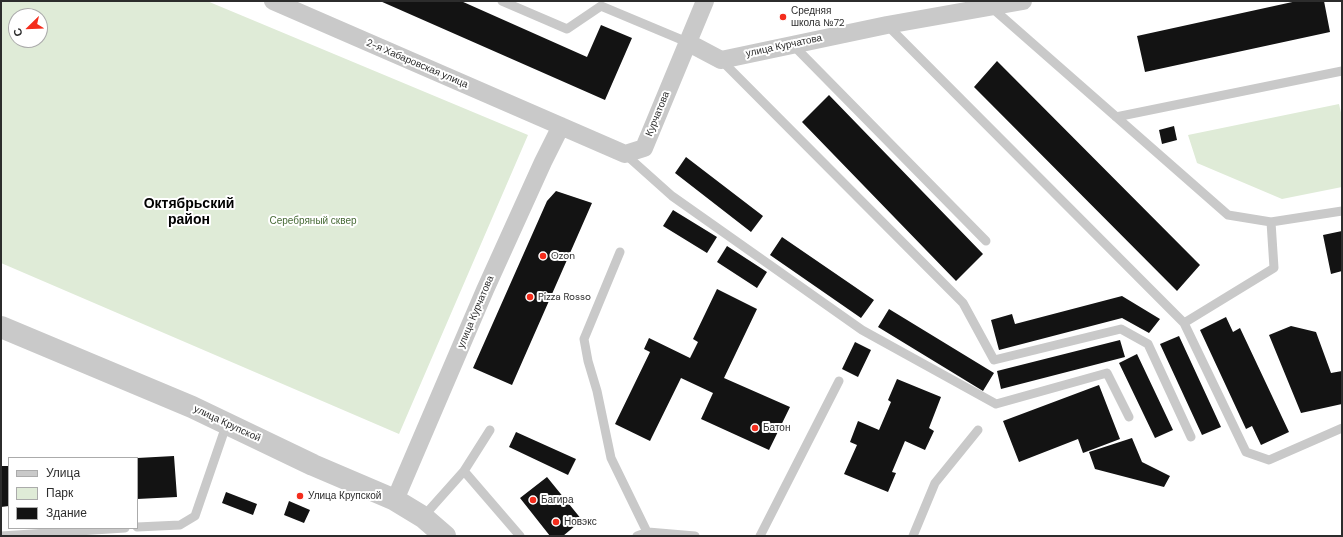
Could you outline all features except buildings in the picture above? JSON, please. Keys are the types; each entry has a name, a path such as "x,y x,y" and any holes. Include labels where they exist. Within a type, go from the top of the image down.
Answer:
{"street":[{"name":"2-я Хабаровская улица","path":"273,1 561,126"},
{"path":"704,1 688,42 721,60"},
{"name":"улица Курчатова","path":"721,60 887,25 1023,1"},
{"name":"Курчатова","path":"625,154 644,148 688,42"},
{"path":"561,126 625,154"},
{"name":"улица Курчатова","path":"396,500 488,283 561,126"},
{"name":"улица Крупской","path":"1,327 227,423 313,465 396,500 436,530"}],"lane":[{"path":"502,1 567,29 600,4 688,42"},
{"path":"991,7 1228,215 1271,222 1342,211"},
{"path":"887,25 1184,323 1246,452 1269,460 1342,428"},
{"path":"792,44 986,241"},
{"path":"721,60 963,303 994,360 1121,329 1148,344 1191,437"},
{"path":"1116,117 1342,71"},
{"path":"625,154 672,196 862,330 996,404 1107,373 1129,417"},
{"path":"1184,323 1274,268 1271,222"},
{"path":"620,252 584,339 611,458 648,534"},
{"path":"760,536 839,380"},
{"path":"138,527 180,524 195,516 227,423"},
{"path":"436,530 464,471 490,430"},
{"path":"913,536 935,483 978,430"},
{"path":"464,471 520,536"},
{"path":"1,536 110,529"},
{"path":"637,536 648,534 695,536"}],"green space":[{"name":"Серебряный сквер","path":"1,1 207,1 528,135 399,434 1,263"},
{"path":"1339,104 1342,117 1342,187 1282,199 1197,163 1188,135"}],"place":[{"name":"Средняя школа №72","path":"783,17"},
{"name":"Ozon","path":"543,256"},
{"name":"Pizza Rosso","path":"530,297"},
{"name":"Батон","path":"755,428"},
{"name":"Улица Крупской","path":"300,496"},
{"name":"Багира","path":"533,500"},
{"name":"Новэкс","path":"556,522"}],"district":[{"name":"Октябрьский район","path":"189,212"}]}
